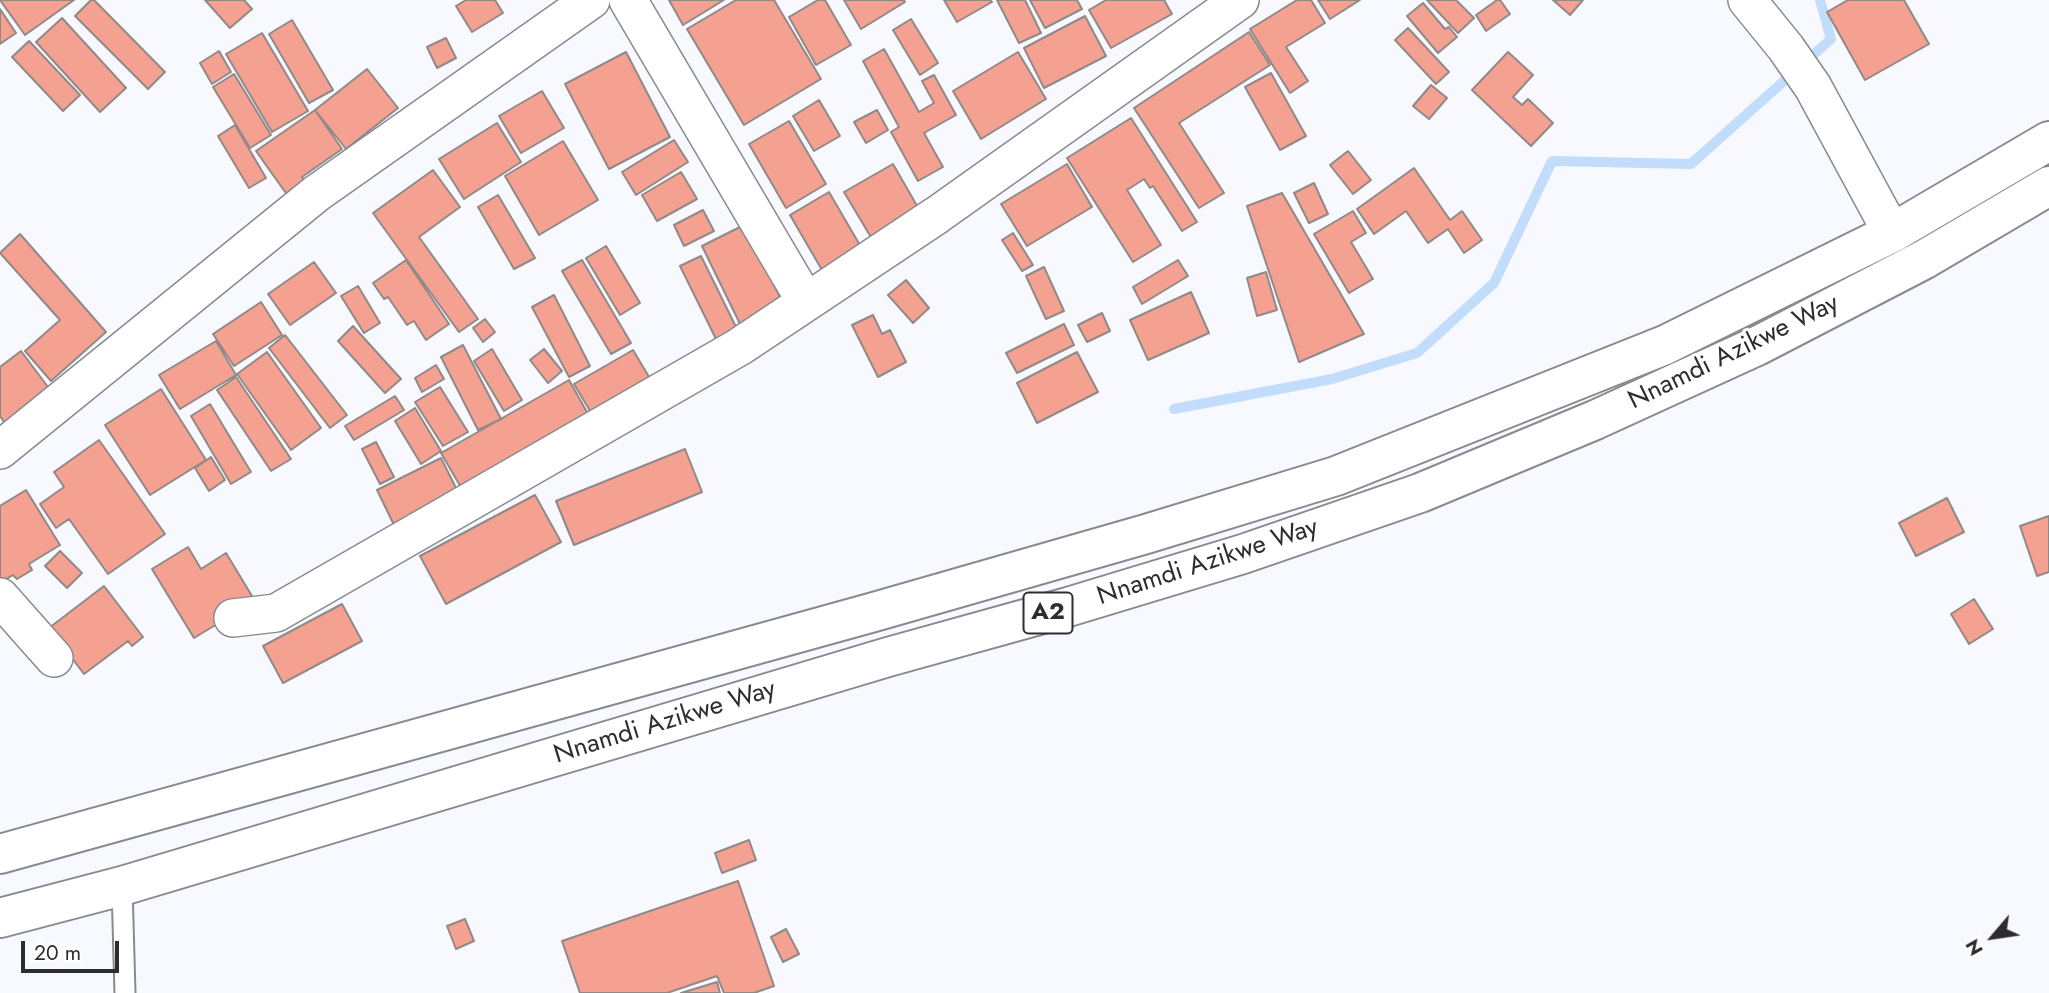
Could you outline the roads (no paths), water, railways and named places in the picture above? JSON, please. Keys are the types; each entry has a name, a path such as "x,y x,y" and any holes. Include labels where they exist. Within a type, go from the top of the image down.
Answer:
{"highway":[{"name":"Nnamdi Azikwe Way","path":"0,853 860,616 1133,538 1336,475 1665,345 1892,233 2049,141"},
{"name":"Nnamdi Azikwe Way","path":"0,918 122,886 888,657 1068,607 1242,554 1420,493 1595,420 1757,346 1925,258 2049,186"}],"street":[{"path":"0,450 317,193 591,0"},
{"path":"628,0 806,302"},
{"path":"233,618 276,613 739,347 937,215 1240,0"},
{"path":"1747,0 1813,87 1892,233"},
{"path":"0,597 54,658"}],"lane":[{"path":"122,886 125,993"}],"waterway":[{"path":"1804,63 1831,39 1820,0"},
{"path":"1174,409 1332,379 1417,353 1494,283 1552,161 1691,164 1793,73"}]}
